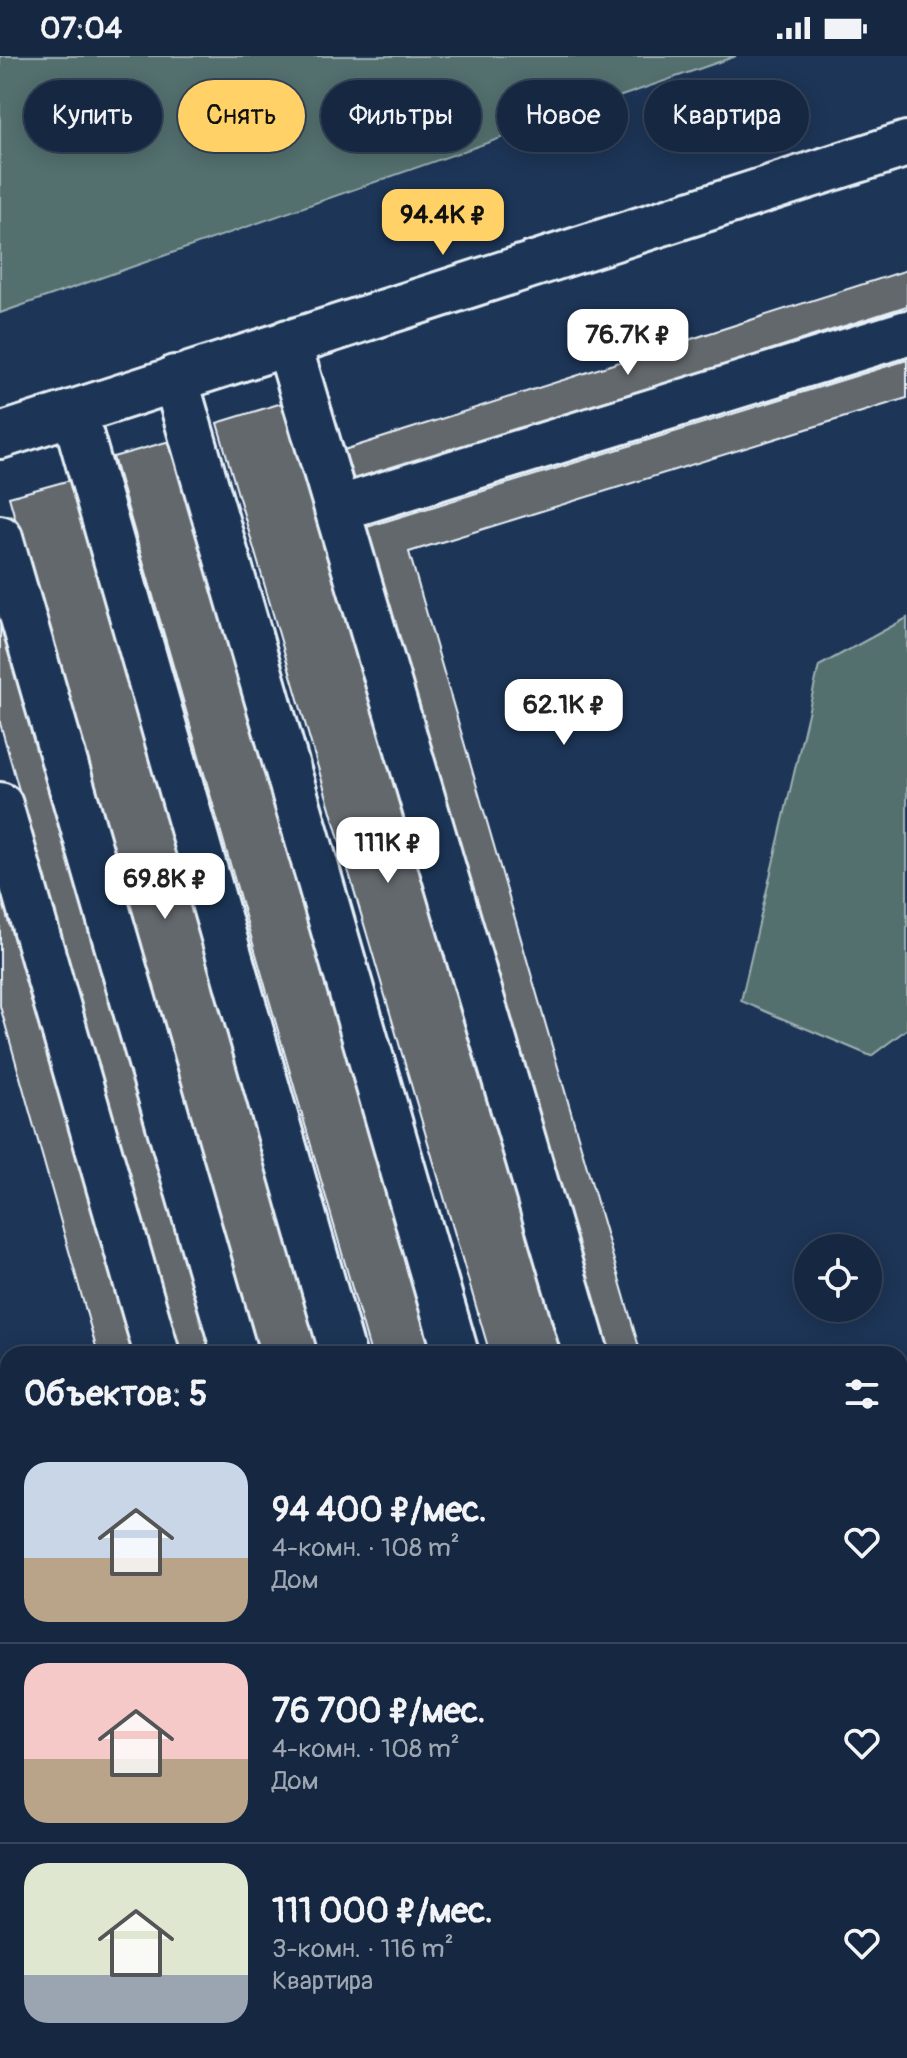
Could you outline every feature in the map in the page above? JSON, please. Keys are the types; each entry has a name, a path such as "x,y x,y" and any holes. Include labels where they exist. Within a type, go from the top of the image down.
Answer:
{"street":[{"path":"0,436 907,144"},
{"path":"337,509 907,333"},
{"path":"288,342 584,1346"},
{"path":"175,378 454,1346"},
{"path":"74,412 341,1346"},
{"path":"0,538 233,1346"},
{"path":"0,805 155,1346"}],"green space":[{"path":"0,56 736,56 667,80 644,80 644,88 628,94 628,80 497,80 497,139 481,145 481,80 321,80 321,152 461,152 0,313"},
{"path":"907,618 907,1029 871,1056 741,1001 819,666"}],"building":[{"path":"907,270 907,306 355,483 344,450"},
{"path":"907,360 907,398 409,552 639,1346 604,1346 367,527"},
{"path":"282,403 560,1346 488,1346 217,423"},
{"path":"177,439 438,1346 369,1346 113,457"},
{"path":"74,479 322,1346 252,1346 9,497"},
{"path":"0,605 210,1346 177,1346 0,723"},
{"path":"0,881 131,1346 96,1346 0,1006"}]}
